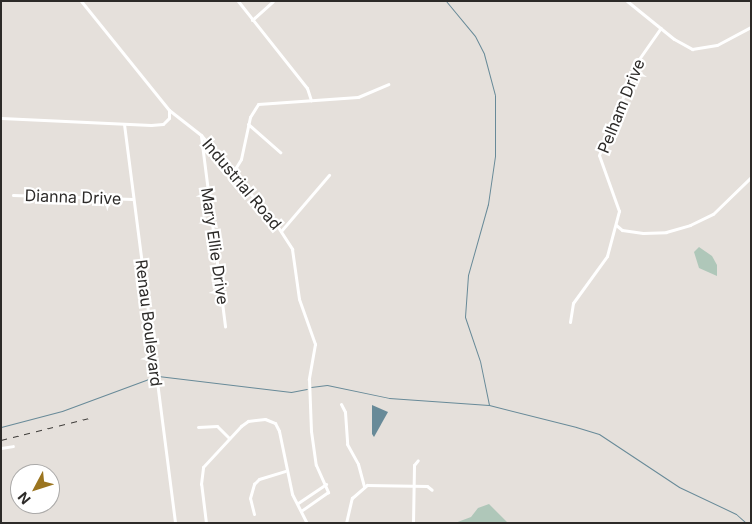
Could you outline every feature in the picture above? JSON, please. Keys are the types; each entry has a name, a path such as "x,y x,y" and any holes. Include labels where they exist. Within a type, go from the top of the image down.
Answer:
{"street":[{"name":"Industrial Road","path":"81,1 170,110 201,135 233,172 281,231 292,249 299,298 315,344 309,380 311,431 316,465 326,484"},
{"path":"238,1 307,88 311,100"},
{"path":"252,20 273,1"},
{"path":"627,1 661,28 696,49 716,45 751,27"},
{"name":"Pelham Drive","path":"570,322 573,303 607,256 616,225 619,207 599,155 639,60 661,28"},
{"path":"233,172 241,159 252,110 258,104 358,97 388,84"},
{"path":"1,118 162,124 169,118 170,110"},
{"name":"Renau Boulevard","path":"124,124 175,523"},
{"path":"248,124 280,152"},
{"name":"Mary Ellie Drive","path":"201,135 225,326"},
{"path":"281,231 329,175"},
{"path":"616,225 622,230 643,233 666,232 690,225 713,214 751,177"},
{"name":"Dianna Drive","path":"13,195 133,199"},
{"path":"340,404 345,412 347,444 358,464 364,487"},
{"path":"206,523 201,484 203,467 229,438 248,421 266,418 275,423 279,431 285,471 307,523"},
{"path":"198,428 217,426 229,438"},
{"path":"1,448 13,446"},
{"path":"413,523 413,485 418,460"},
{"path":"254,514 250,498 254,484 259,479 285,471"},
{"path":"298,503 326,484 327,494 302,510"},
{"path":"346,523 352,498 364,487 374,484 413,485 427,486 432,490"}],"green space":[{"path":"699,247 712,256 717,265 717,276 699,268 694,252"},
{"path":"489,504 508,523 455,523 471,517 478,508"}],"water":[{"path":"372,405 388,412 374,437 372,434"}],"waterway":[{"path":"446,1 475,36 484,54 495,95 495,156 488,204 468,275 465,317 480,361 489,405"},
{"path":"158,376 291,392 307,389"},
{"path":"1,427 62,411 154,377"},
{"path":"311,387 327,385 389,398 489,405 599,434 679,487 736,514 746,523"}],"railway":[{"path":"1,440 89,418"}]}
